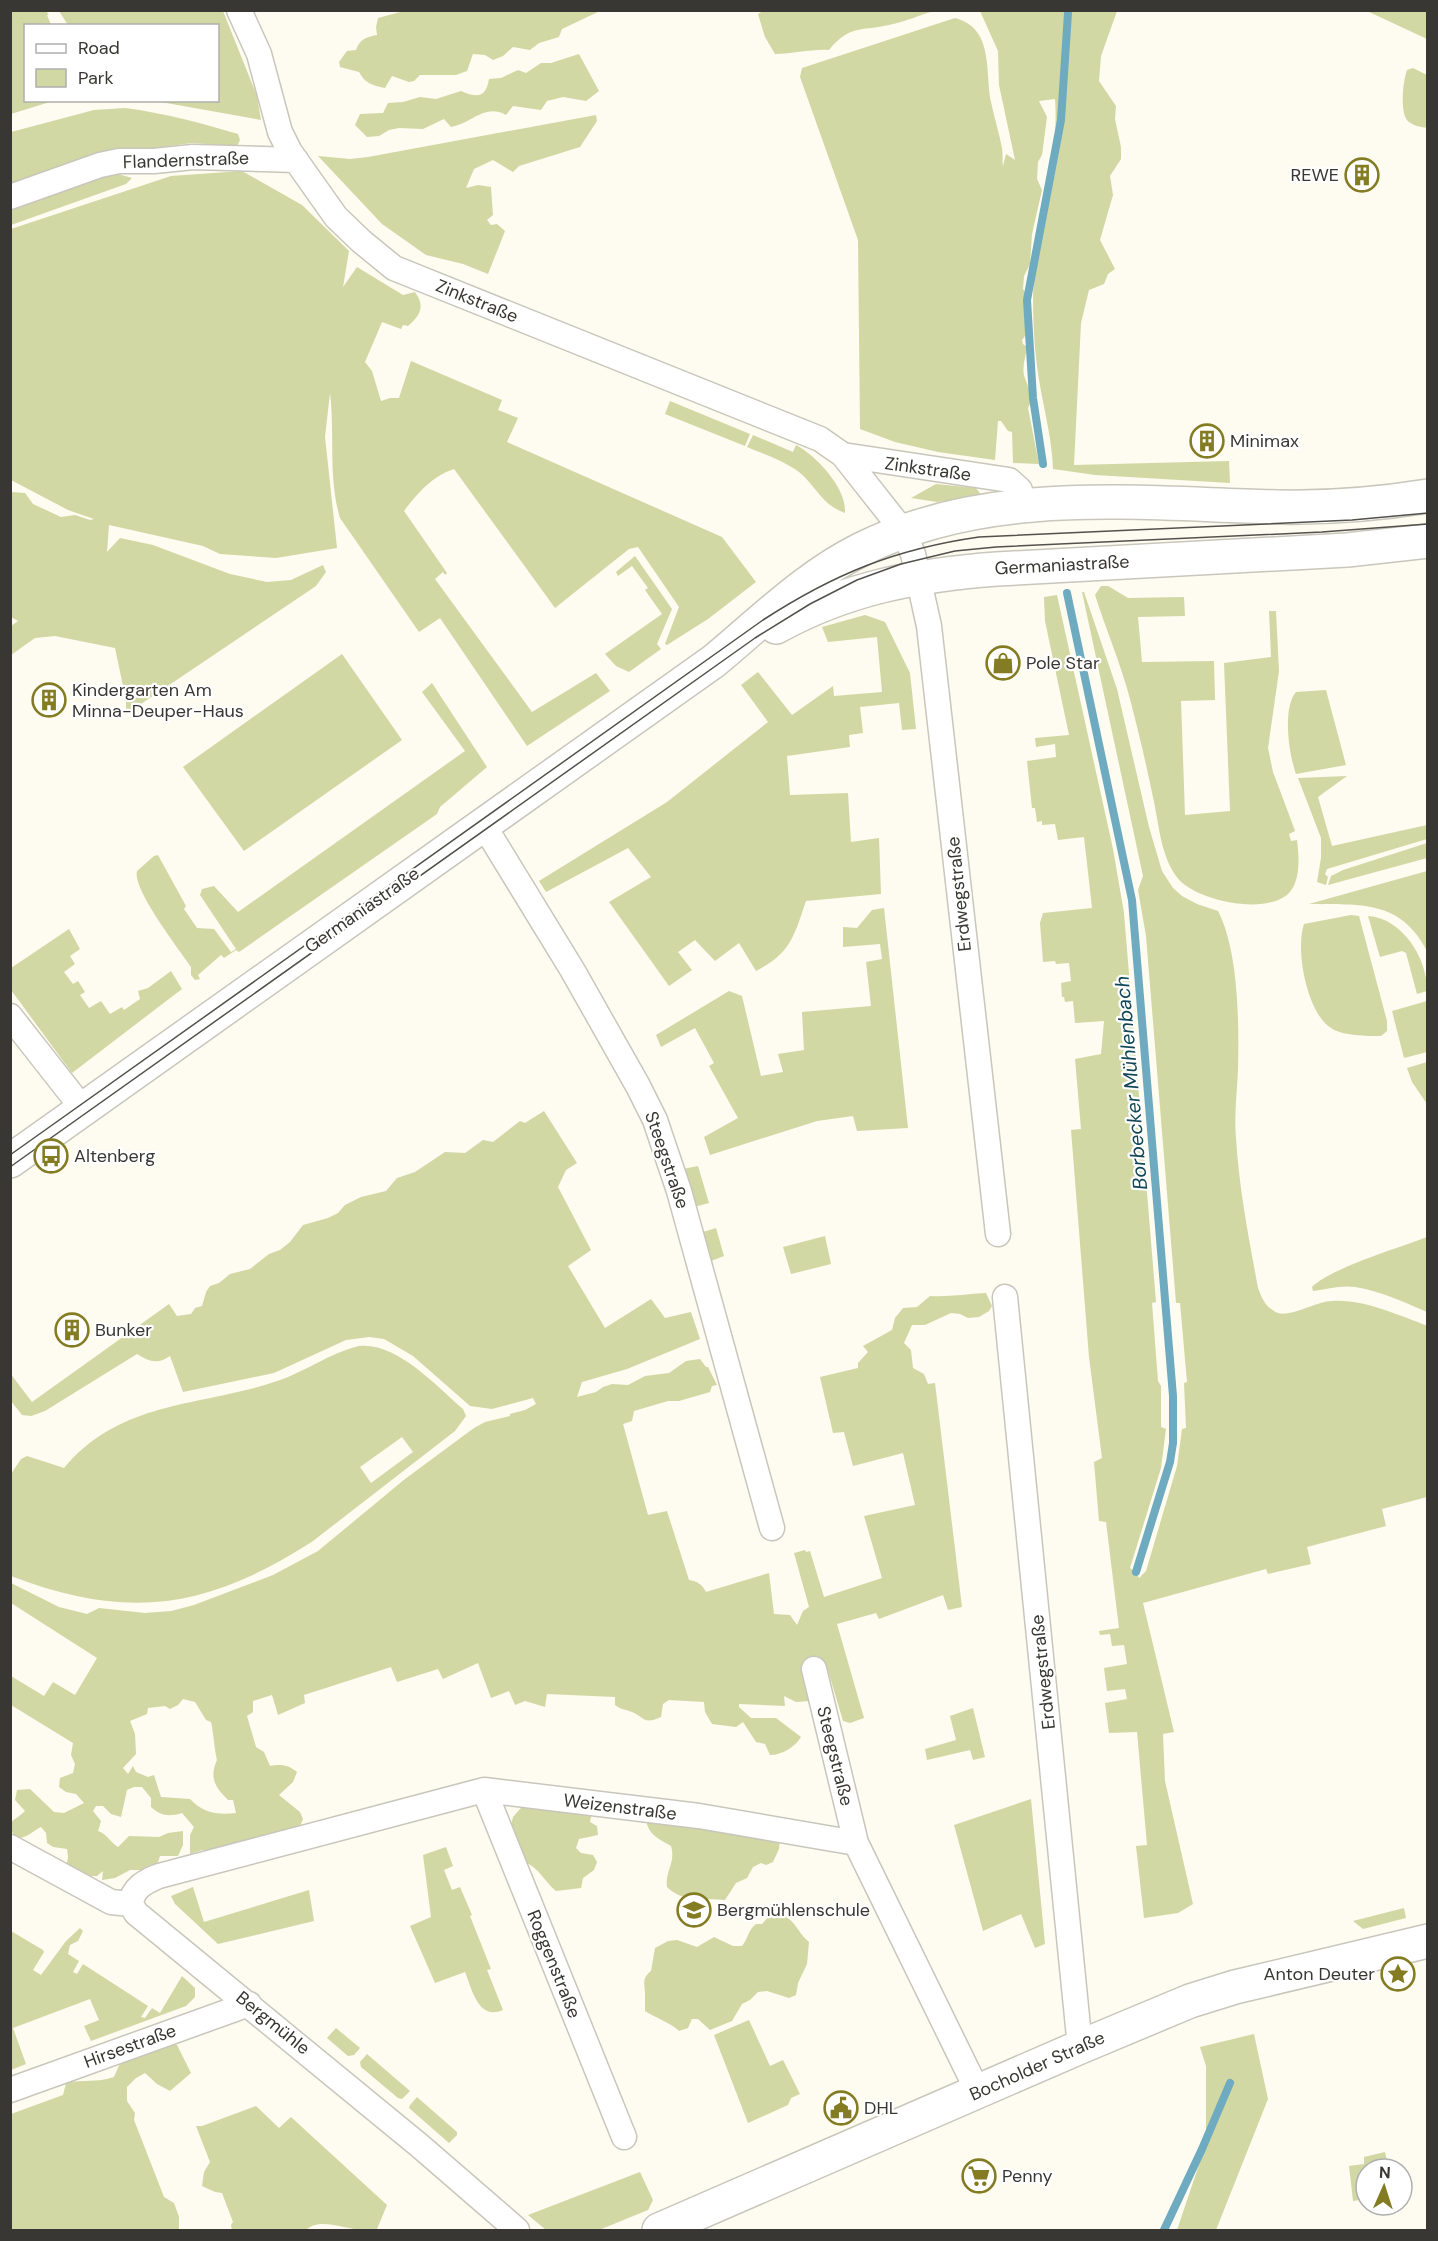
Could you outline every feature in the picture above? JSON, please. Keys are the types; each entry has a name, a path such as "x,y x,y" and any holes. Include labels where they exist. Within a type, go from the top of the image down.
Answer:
{"main road":[{"name":"Germaniastraße","path":"714,661 788,620 830,601 880,585 942,519 1018,494 1073,503 1149,502 1320,507 1428,496"},
{"name":"Germaniastraße","path":"10,1161 714,661 813,579 861,549 911,554 988,569 1347,550 1428,542"},
{"name":"Bocholder Straße","path":"659,2230 1168,2009 1212,1994 1428,1941"}],"street":[{"name":"Zinkstraße","path":"239,10 259,54 280,132 290,152 336,217 361,241 394,267 820,439 843,455 911,554"},
{"name":"Flandernstraße","path":"10,197 100,165 119,161 154,161 180,157 296,160"},
{"name":"Zinkstraße","path":"843,455 1018,494"},
{"name":"Erdwegstraße","path":"911,554 929,626 998,1234"},
{"name":"Steegstraße","path":"483,824 573,970 655,1120 680,1191 772,1528"},
{"path":"10,1016 83,1109"},
{"name":"Erdwegstraße","path":"1005,1297 1080,2047"},
{"name":"Steegstraße","path":"814,1669 856,1843"},
{"name":"Weizenstraße","path":"131,1904 132,1894 137,1889 159,1876 484,1790 699,1816 856,1843"},
{"name":"Roggenstraße","path":"484,1790 624,2137"},
{"path":"856,1843 978,2092"},
{"path":"10,1847 111,1902 131,1904"},
{"name":"Bergmühle","path":"131,1904 136,1913 420,2146 517,2230"},
{"name":"Hirsestraße","path":"10,2090 249,2004"}],"green space":[{"path":"11,10 46,11 51,24 24,24 24,102 50,102 11,114"},
{"path":"59,11 223,11 257,96 261,120 161,102 219,102 219,24 67,24"},
{"path":"404,11 600,11 562,29 559,37 539,43 530,50 513,47 503,56 493,60 485,55 473,54 467,71 456,75 420,75 414,81 409,82 392,76 385,88 370,83 359,72 340,67 339,62 347,51 356,50 364,39 377,35 378,18"},
{"path":"763,11 934,11 898,23 851,32 837,41 829,50 775,54 765,37 758,14"},
{"path":"980,11 1117,11 1101,56 1099,81 1116,106 1115,119 1121,147 1121,159 1110,176 1113,195 1100,240 1115,269 1108,274 1104,284 1089,290 1081,323 1074,465 1229,461 1230,483 1095,475 1053,469 1051,443 1036,358 1033,298 1038,248 1054,149 1055,99 1039,101 1047,117 1042,155 1038,162 1037,179 1042,190 1032,234 1030,264 1024,276 1023,289 1027,294 1031,315 1026,335 1022,340 1027,347 1024,375 1031,395 1028,408 1039,464 1013,463 1012,432 1008,431 1001,421 998,421 995,460 938,452 895,442 860,429 858,240 800,77 802,68 955,18 967,23 976,31 985,52 989,90 1002,148 1003,166 1006,154 1015,160 999,85 998,51"},
{"path":"1367,11 1427,11 1427,39"},
{"path":"579,54 599,91 586,101 563,97 547,101 541,110 513,106 506,115 491,111 451,127 444,119 423,129 399,128 389,130 379,136 367,137 355,125 360,114 383,113 388,103 420,97 436,99 461,91 480,95 486,90 489,79 501,78 518,70 526,73 541,63 551,63"},
{"path":"1413,68 1427,75 1427,128 1409,122 1404,112 1403,89 1407,70"},
{"path":"125,108 210,126 238,134 240,140 237,146 192,143 140,150 11,186 11,132 94,110"},
{"path":"596,115 597,121 580,147 519,166 513,172 493,160 474,169 466,188 478,185 491,187 493,215 487,220 491,225 497,224 505,231 488,274 463,264 426,255 382,224 318,156 350,159 368,157"},
{"path":"242,171 302,205 349,251 343,287 357,267 403,295 415,292 421,306 419,314 408,326 403,325 401,329 382,322 365,362 372,371 381,401 399,398 411,361 502,400 498,410 518,418 507,442 722,537 756,582 708,619 667,645 665,644 679,607 638,547 629,549 555,608 454,469 432,481 404,511 447,573 445,575 443,572 435,579 532,712 596,673 610,691 527,746 440,618 419,632 340,518 334,487 330,393 325,437 337,548 276,558 220,554 203,546 109,525 107,552 120,538 153,545 230,574 267,582 291,580 323,565 326,572 316,586 135,708 126,711 126,700 115,648 55,636 35,638 11,655 11,626 18,621 11,617 11,492 25,493 33,504 61,517 75,515 90,520 94,519 68,510 11,480 11,229 171,176"},
{"path":"111,172 132,178 126,184 11,225 11,207"},
{"path":"670,401 750,434 745,446 665,414"},
{"path":"753,435 793,452 796,445 813,457 836,484 841,494 845,513 830,505 799,472 747,447"},
{"path":"936,484 976,488 983,497 937,502 911,498"},
{"path":"635,556 672,609 657,644 661,649 629,672 616,666 605,654 662,614 645,590 648,588 632,566 618,576 616,572"},
{"path":"1101,586 1108,586 1128,598 1184,597 1185,616 1138,617 1142,662 1214,661 1215,700 1181,701 1185,815 1230,811 1224,663 1271,657 1269,611 1276,611 1279,671 1268,748 1273,772 1295,831 1289,834 1291,841 1297,840 1299,860 1293,888 1279,900 1264,904 1248,904 1231,903 1213,898 1185,885 1171,868 1161,840 1137,725 1095,595"},
{"path":"1082,592 1084,592 1117,689 1149,827 1162,871 1173,888 1182,896 1218,911 1230,947 1238,1010 1235,1121 1237,1157 1248,1232 1261,1296 1267,1306 1278,1313 1290,1313 1326,1302 1344,1301 1381,1309 1428,1326 1427,1497 1382,1509 1386,1526 1307,1547 1311,1564 1268,1574 1266,1569 1143,1603 1174,1732 1163,1734 1165,1781 1193,1904 1178,1913 1144,1918 1136,1846 1147,1845 1137,1732 1109,1733 1105,1703 1127,1699 1125,1689 1107,1691 1104,1668 1127,1664 1124,1645 1112,1646 1110,1634 1100,1635 1099,1631 1119,1628 1106,1522 1099,1521 1094,1462 1102,1458 1089,1357 1071,1130 1081,1129 1075,1059 1101,1054 1104,1021 1075,1023 1073,1001 1065,1002 1062,997 1061,983 1071,981 1069,963 1043,962 1040,923 1043,913 1092,908 1084,837 1058,840 1055,824 1042,825 1042,821 1037,822 1035,808 1032,808 1027,761 1056,757 1055,744 1036,747 1035,738 1069,735 1045,621 1044,597 1057,595 1113,849 1124,913 1156,1302 1152,1303 1158,1381 1161,1386 1161,1427 1166,1429 1161,1468 1130,1568 1139,1578 1146,1571 1177,1466 1182,1429 1186,1428 1184,1383 1187,1382 1180,1303 1176,1303 1146,936 1138,890 1143,876"},
{"path":"865,615 885,622 910,673 916,729 902,730 899,703 860,707 863,733 849,735 850,747 787,756 790,795 848,793 851,842 879,838 881,894 806,901 790,942 777,957 756,971 739,943 715,961 695,940 678,952 692,970 669,986 609,902 651,877 628,848 546,892 539,881 667,802 768,722 741,685 758,672 792,715 833,686 834,696 882,692 877,637 828,642 822,627"},
{"path":"342,654 402,740 244,851 183,767"},
{"path":"432,683 487,767 440,807 437,814 239,952 236,950 224,958 221,955 198,975 200,979 195,980 191,975 191,967 149,905 137,880 137,871 158,855 186,906 184,909 197,928 214,929 231,952 236,949 200,895 202,889 214,886 238,912 465,751 422,692"},
{"path":"1326,690 1346,765 1296,774 1288,732 1292,699 1296,692"},
{"path":"1347,776 1318,797 1332,846 1427,825 1427,839 1327,869 1326,885 1317,882 1321,858 1321,838 1298,778"},
{"path":"1427,843 1427,858 1328,885 1331,876 1343,870"},
{"path":"1427,871 1427,951 1416,934 1404,922 1377,908 1345,904 1309,904"},
{"path":"884,908 908,1128 857,1131 853,1116 817,1121 710,1155 704,1137 738,1118 709,1066 714,1063 695,1028 661,1047 656,1035 729,991 742,996 761,1076 783,1072 778,1054 804,1050 802,1012 871,1006 866,962 882,959 880,944 843,947 843,927 857,928 872,910"},
{"path":"1351,915 1359,916 1387,1021 1387,1031 1381,1036 1348,1034 1331,1028 1315,1009 1305,980 1301,949 1304,924"},
{"path":"1368,916 1392,924 1411,943 1423,966 1427,991 1417,994 1406,953 1402,951 1380,957"},
{"path":"69,929 80,949 70,956 75,964 64,972 73,984 78,981 85,992 80,995 89,1008 101,1001 110,1014 122,1007 124,1010 140,999 138,991 148,988 171,971 182,989 72,1073 11,990 11,968"},
{"path":"1427,1001 1427,1052 1404,1058 1392,1011"},
{"path":"1428,1062 1427,1104 1412,1082 1407,1068"},
{"path":"544,1111 577,1163 566,1170 558,1187 591,1250 568,1266 605,1328 651,1299 665,1318 691,1312 700,1339 627,1369 582,1382 577,1397 596,1392 612,1384 628,1385 645,1376 669,1373 686,1361 700,1359 708,1367 717,1385 712,1386 710,1392 634,1411 632,1421 623,1424 648,1515 667,1511 689,1580 699,1583 706,1592 769,1573 774,1614 790,1615 797,1625 803,1611 809,1607 794,1553 810,1551 824,1597 882,1578 864,1516 915,1505 903,1453 853,1466 844,1432 833,1433 820,1377 858,1368 858,1363 868,1352 863,1346 892,1330 895,1318 903,1308 917,1307 930,1296 986,1293 992,1306 989,1311 979,1317 968,1318 951,1313 925,1325 912,1325 904,1343 911,1350 913,1368 924,1374 928,1384 935,1383 962,1607 948,1610 943,1595 879,1619 876,1613 837,1624 864,1718 850,1723 843,1721 827,1667 810,1701 796,1702 784,1696 785,1706 739,1704 739,1707 751,1718 776,1718 801,1737 792,1747 779,1754 770,1755 765,1744 756,1742 743,1722 736,1727 712,1724 705,1712 704,1702 669,1700 663,1704 661,1717 646,1720 615,1705 615,1697 547,1694 545,1707 525,1701 515,1705 509,1691 491,1698 478,1663 443,1679 438,1669 397,1682 391,1667 304,1695 305,1703 278,1715 272,1695 253,1701 253,1712 247,1716 256,1747 264,1752 270,1766 285,1766 297,1772 293,1782 279,1795 300,1812 303,1819 298,1831 221,1851 202,1850 190,1854 190,1835 194,1827 182,1813 165,1815 155,1810 151,1807 151,1798 142,1787 134,1787 127,1790 121,1817 111,1814 103,1806 96,1806 93,1811 101,1821 98,1831 118,1847 129,1836 159,1837 183,1831 183,1845 178,1856 160,1856 158,1862 149,1870 130,1870 115,1878 102,1880 103,1871 97,1876 80,1876 67,1863 67,1849 53,1847 47,1843 46,1833 41,1827 26,1836 15,1838 11,1824 25,1811 15,1800 17,1790 30,1789 54,1812 64,1813 84,1803 76,1794 66,1792 59,1787 60,1778 73,1773 75,1764 71,1755 73,1743 11,1705 11,1676 44,1696 53,1682 75,1695 97,1658 11,1603 11,1583 59,1607 87,1614 99,1608 145,1613 171,1611 194,1605 273,1575 318,1551 405,1479 474,1428 485,1422 510,1416 510,1414 536,1404 533,1398 492,1409 470,1406 413,1356 384,1339 369,1337 346,1340 274,1373 183,1392 170,1356 153,1361 137,1354 45,1411 31,1416 22,1415 11,1401 10,1373 32,1402 169,1304 177,1316 191,1314 195,1308 202,1306 210,1286 219,1283 230,1274 250,1269 269,1254 280,1250 290,1242 303,1225 328,1218 338,1213 345,1205 361,1197 386,1191 397,1178 415,1172 445,1152 465,1153 483,1140 493,1142 520,1121 525,1123","holes":["183,1699 195,1702 206,1720 211,1722 217,1760 214,1772 215,1782 228,1800 233,1800 236,1813 211,1812 190,1799 161,1797 154,1775 148,1777 136,1772 133,1766 128,1774 123,1768 136,1754 135,1734 130,1721 147,1714 148,1708 165,1706 170,1709"]},
{"path":"698,1166 709,1203 694,1207 683,1169"},
{"path":"716,1228 724,1256 711,1261 703,1232"},
{"path":"825,1236 831,1264 791,1274 783,1247"},
{"path":"1427,1237 1427,1312 1383,1294 1355,1287 1313,1291 1312,1287 1334,1273"},
{"path":"359,1346 373,1347 401,1358 441,1389 463,1409 466,1416 455,1431 313,1541 275,1564 238,1581 202,1594 166,1601 130,1603 93,1599 53,1590 11,1576 11,1474 21,1459 27,1456 64,1468 86,1446 110,1429 136,1417 274,1382","holes":["402,1437 413,1452 371,1483 360,1467"]},
{"path":"973,1708 985,1757 973,1760 970,1750 927,1760 925,1749 956,1740 950,1716"},
{"path":"553,1785 591,1791 595,1799 590,1822 597,1826 598,1835 579,1839 576,1848 581,1853 593,1855 597,1862 594,1870 583,1878 581,1888 556,1891 525,1862 511,1825 513,1817 535,1792"},
{"path":"1031,1799 1045,1944 1035,1948 1021,1914 983,1931 954,1825"},
{"path":"646,1819 780,1838 779,1849 773,1862 766,1865 761,1863 753,1867 747,1878 736,1883 725,1900 687,1898 667,1887 667,1876 672,1857 671,1846 651,1832"},
{"path":"446,1847 453,1866 444,1870 452,1890 460,1887 472,1915 470,1916 491,1969 487,1970 503,2010 488,2011 477,2002 465,1972 435,1983 410,1926 431,1917 423,1855"},
{"path":"193,1887 204,1922 309,1890 314,1921 218,1944 175,1904 171,1896"},
{"path":"1404,1908 1406,1918 1363,1929 1353,1921"},
{"path":"772,1913 790,1920 809,1942 807,1964 798,1983 796,1995 789,1998 767,1991 758,1992 742,2004 732,2021 710,2030 698,2019 692,2019 688,2028 679,2031 645,2011 644,1982 651,1971 655,1948 668,1941 677,1940 697,1947 714,1937 733,1946 742,1946 753,1926 762,1924"},
{"path":"80,1928 83,1931 78,1941 70,1945 68,1954 79,1961 73,1972 77,1974 83,1964 148,2006 141,2017 145,2018 152,2008 160,2013 182,1976 195,1988 195,1997 186,2006 91,2041 84,2026 99,2020 90,1999 13,2028 26,2064 11,2070 11,1931 43,1950 33,1970 41,1975 66,1941"},
{"path":"749,2020 770,2066 783,2060 800,2094 791,2098 788,2105 748,2123 714,2035"},
{"path":"336,2028 360,2048 354,2055 348,2056 327,2038"},
{"path":"1254,2034 1268,2099 1216,2230 1177,2230 1206,2144 1206,2066 1200,2047"},
{"path":"162,2037 177,2045 191,2073 170,2091 157,2084 145,2073 127,2087 127,2101 135,2113 134,2120 164,2197 174,2203 179,2217 179,2230 11,2230 11,2114 63,2095 66,2083 114,2077 122,2059"},
{"path":"367,2054 410,2091 402,2099 361,2067 360,2062"},
{"path":"417,2097 457,2132 449,2143 409,2108"},
{"path":"256,2106 279,2128 291,2117 387,2205 377,2229 359,2230 321,2224 306,2230 232,2230 233,2222 222,2193 202,2186 204,2172 210,2162 196,2126 202,2126"},
{"path":"1385,2152 1386,2157 1364,2157"},
{"path":"1354,2165 1353,2201 1349,2166"},
{"path":"640,2172 653,2200 648,2210 599,2230 546,2230 528,2215"}],"waterway":[{"name":"Borbecker Mühlenbach","path":"1043,464 1033,398 1027,300 1061,120 1068,13"},
{"name":"Borbecker Mühlenbach","path":"1067,593 1132,900 1173,1396 1173,1443 1170,1462 1136,1572"},
{"name":"Borbecker Mühlenbach","path":"1164,2230 1230,2083"}],"tram line":[{"path":"10,1155 763,620 840,577 892,556 979,537 1352,520 1428,513"},
{"path":"10,1167 755,638 810,604 857,580 901,564 955,551 996,547 1322,532 1428,524"}],"place":[{"name":"REWE","path":"1362,175"},
{"name":"Minimax","path":"1207,441"},
{"name":"Pole Star","path":"1003,663"},
{"name":"Kindergarten Am Minna-Deuper-Haus","path":"49,700"},
{"name":"Altenberg","path":"51,1156"},
{"name":"Bunker","path":"72,1330"},
{"name":"Bergmühlenschule","path":"694,1910"},
{"name":"Anton Deuter","path":"1398,1974"},
{"name":"DHL","path":"841,2108"},
{"name":"Penny","path":"979,2176"}]}
